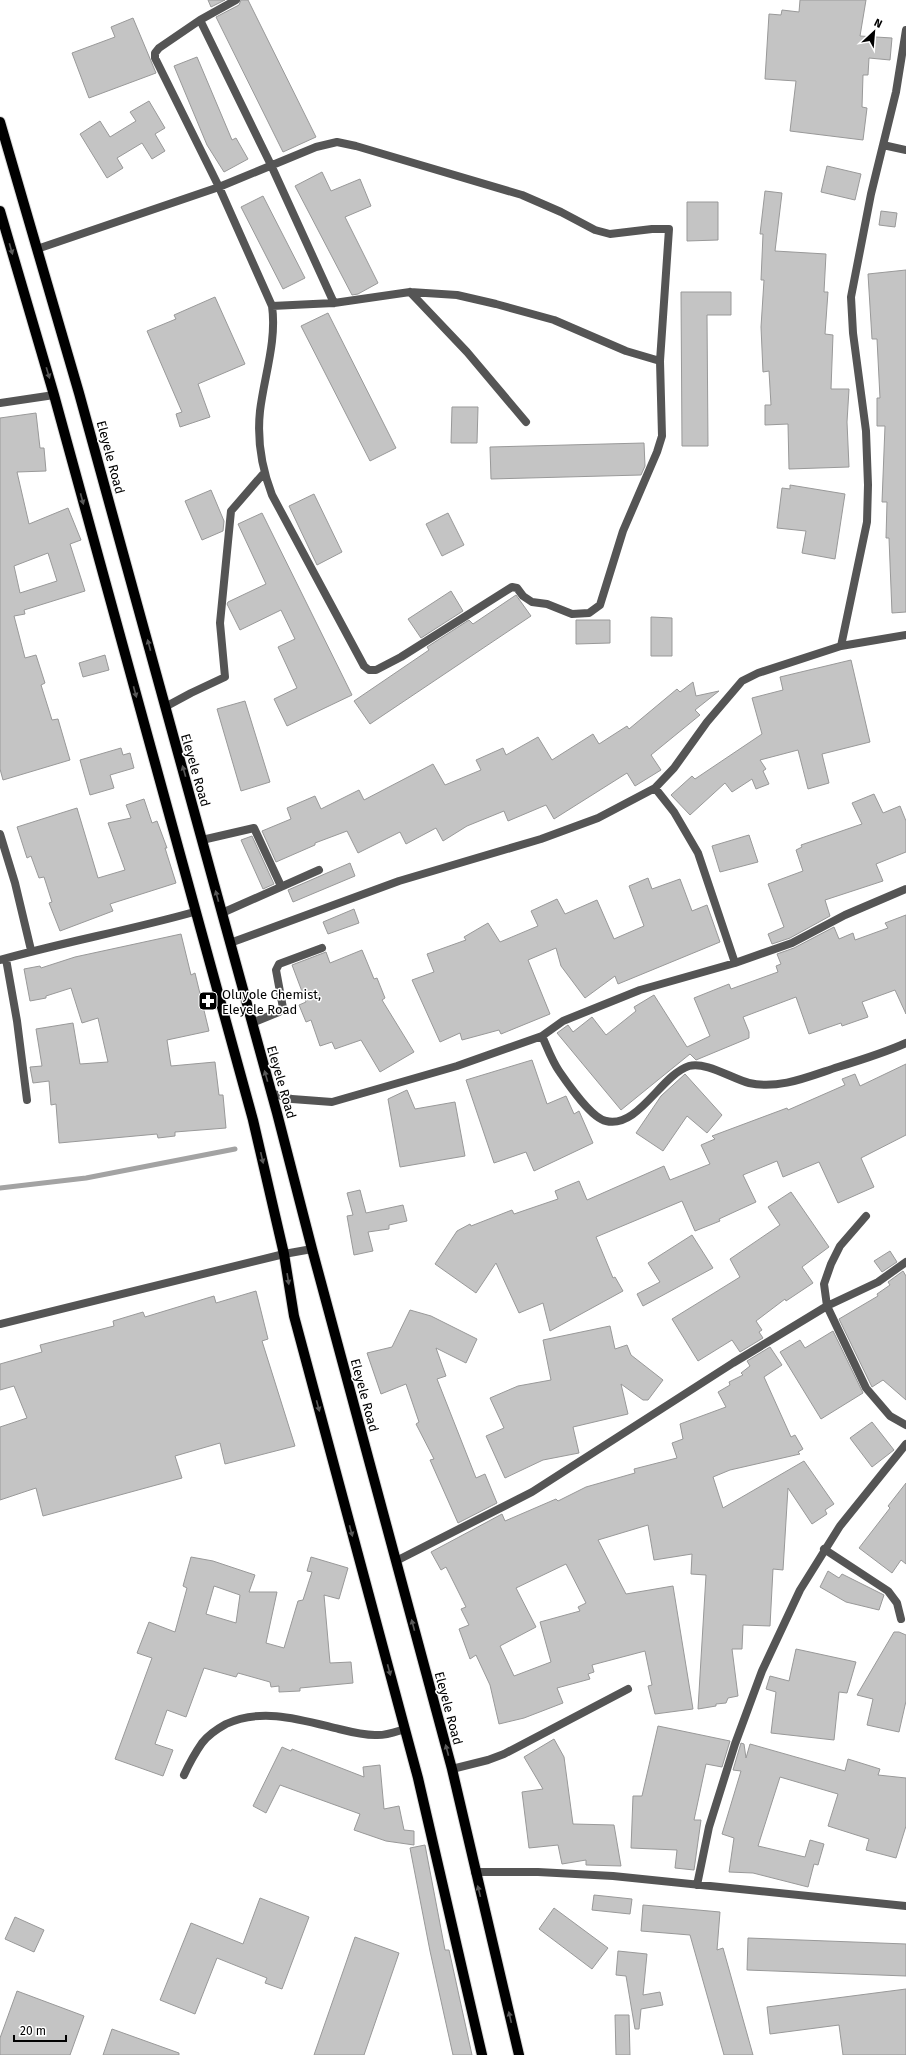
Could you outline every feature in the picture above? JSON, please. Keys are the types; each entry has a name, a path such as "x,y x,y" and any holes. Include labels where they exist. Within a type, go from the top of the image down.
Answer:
{"main road":[{"name":"Eleyele Road","path":"0,122 84,408 277,1113 312,1249 452,1769 519,2055"},
{"path":"0,211 54,395 165,797 194,912 253,1120 284,1254 294,1316 418,1778 482,2055"}],"street":[{"path":"37,249 219,187 316,147 337,142 369,149 522,195 561,212 595,230 610,234 652,229 669,229 660,361 662,436 657,452 623,531 600,605 590,613 572,614 547,604 532,602 523,596 517,588 512,587 400,657 376,670 369,670 364,666 276,502 264,473 260,413 274,318 272,306 219,187 155,58 159,48 200,20 236,0"},
{"path":"200,20 271,165 334,303"},
{"path":"842,646 867,522 868,485 866,431 853,333 851,297 871,194 896,92 906,30"},
{"path":"883,145 906,150"},
{"path":"272,306 334,303 410,292 457,295 554,320 626,351 660,361"},
{"path":"410,292 451,335 526,422"},
{"path":"0,403 54,395"},
{"path":"165,707 225,677 220,623 231,511 264,473"},
{"path":"230,943 399,881 541,839 598,818 656,788 674,768 707,722 742,681 758,673 842,646 906,635"},
{"path":"656,788 674,812 698,853 735,963"},
{"path":"202,840 254,828 281,886"},
{"path":"0,834 15,883 31,950"},
{"path":"222,913 319,870"},
{"path":"271,1093 292,1099 332,1102 457,1066 542,1036 563,1021 640,990 735,963 792,943 846,914 906,889"},
{"path":"27,1100 17,1021 3,960 31,950 134,929 194,912"},
{"path":"252,1023 279,1012 283,1008 276,970 279,964 322,948"},
{"path":"542,1036 558,1070 589,1110 604,1121 616,1123 632,1115 674,1074 689,1066 702,1066 750,1083 788,1083 885,1053 906,1043"},
{"path":"866,1216 840,1246 831,1264 824,1284 827,1306 866,1388 890,1416 906,1425"},
{"path":"0,1324 284,1254 312,1249"},
{"path":"396,1561 532,1492 733,1363 827,1306 878,1282 906,1262"},
{"path":"698,1885 709,1827 735,1744 754,1693 800,1590 840,1526 906,1444"},
{"path":"824,1550 888,1591 898,1603 901,1619"},
{"path":"452,1769 488,1760 504,1754 628,1689"},
{"path":"184,1775 202,1743 213,1732 231,1722 249,1716 269,1715 305,1720 361,1734 387,1735 405,1729"},
{"path":"475,1872 538,1872 613,1876 906,1906"}],"building":[{"path":"208,0 225,0 211,7"},
{"path":"241,0 248,0 316,137 283,152 216,17 239,5"},
{"path":"800,0 866,0 860,36 892,38 890,60 869,58 868,75 863,75 862,107 867,108 863,140 790,131 796,81 765,79 769,14 781,15 782,10 799,12"},
{"path":"133,18 156,73 89,98 72,53 115,37 111,27"},
{"path":"197,57 232,140 236,138 248,159 224,172 207,145 174,66"},
{"path":"149,101 165,128 155,134 165,151 152,159 142,143 117,158 123,168 107,178 80,134 100,121 110,137 136,121 130,112"},
{"path":"827,166 861,174 855,200 821,192"},
{"path":"322,172 331,191 360,179 371,206 345,217 378,283 358,294 352,295 295,186"},
{"path":"765,191 782,193 775,251 826,254 824,292 828,292 825,334 833,335 831,389 849,389 847,422 849,467 789,469 788,424 765,425 765,405 771,405 769,371 763,372 761,327 764,280 761,280 763,234 760,234"},
{"path":"263,196 305,278 283,289 241,207"},
{"path":"687,202 718,202 718,240 687,241"},
{"path":"881,211 897,213 895,227 879,225"},
{"path":"906,270 906,612 892,613 889,538 886,538 887,502 882,502 885,426 877,426 877,398 880,398 877,339 872,339 868,274"},
{"path":"681,292 731,292 731,315 707,315 708,446 682,446"},
{"path":"215,297 245,364 198,384 210,417 180,427 176,414 182,412 147,331 176,319 174,315"},
{"path":"328,313 396,448 370,461 301,326"},
{"path":"452,407 478,407 477,443 451,443"},
{"path":"36,413 40,448 44,448 46,471 17,472 29,524 68,508 81,540 70,544 85,591 24,610 25,614 14,616 25,658 36,655 45,683 41,685 52,720 58,719 70,760 3,780 0,769 0,418","holes":["48,553 57,581 20,593 14,566"]},
{"path":"644,443 645,466 641,475 491,479 490,447"},
{"path":"790,485 845,494 835,559 802,553 806,531 777,528 782,488 790,489"},
{"path":"211,490 224,521 223,531 202,540 185,501"},
{"path":"314,494 342,552 317,565 289,506"},
{"path":"262,513 352,695 287,726 274,699 297,688 278,647 295,639 281,610 240,630 227,604 228,602 266,584 238,524"},
{"path":"448,513 464,545 442,556 426,524"},
{"path":"451,591 463,611 421,638 408,619"},
{"path":"516,595 531,616 370,724 354,701 429,650 427,647 469,620 473,624"},
{"path":"651,617 672,618 672,656 651,656"},
{"path":"576,620 610,620 610,643 576,644"},
{"path":"105,655 109,670 83,677 79,663"},
{"path":"851,660 870,742 822,754 829,783 808,789 798,750 760,760 766,769 763,771 769,784 756,789 752,779 732,792 725,783 690,815 671,795 692,776 695,779 762,734 752,698 783,690 780,677"},
{"path":"693,682 696,696 719,691 695,710 700,715 651,755 661,770 635,786 627,773 554,819 546,805 508,821 504,811 467,826 443,841 436,828 406,844 400,832 358,853 347,831 315,843 315,845 276,862 262,831 291,819 287,808 315,796 321,809 359,790 364,800 433,764 445,785 481,770 476,760 503,748 506,755 538,737 552,760 593,734 599,744 627,726 629,729 677,689 680,692"},
{"path":"245,701 270,782 241,791 217,709"},
{"path":"121,748 123,755 130,753 134,768 110,775 114,788 90,795 80,760"},
{"path":"874,794 883,813 900,806 906,821 906,852 876,864 883,881 825,900 830,916 790,938 772,944 768,934 784,927 768,884 803,871 796,850 802,847 801,845 862,824 852,803"},
{"path":"144,799 152,823 157,821 167,848 165,848 176,883 110,904 113,911 60,931 49,903 52,902 44,877 39,878 31,856 27,858 17,827 77,808 98,878 125,870 108,823 131,818 126,805"},
{"path":"749,835 758,862 720,872 712,846"},
{"path":"252,836 274,884 263,889 241,840"},
{"path":"350,863 355,876 293,902 288,890"},
{"path":"648,878 652,889 680,879 692,911 707,905 720,942 618,984 615,976 585,998 561,966 556,948 528,960 550,1014 501,1034 499,1030 462,1040 460,1033 440,1042 412,980 434,972 427,954 466,940 464,937 488,923 500,942 538,926 531,911 557,899 565,914 597,900 614,939 644,926 629,886"},
{"path":"354,909 359,923 328,934 323,922"},
{"path":"906,915 906,1014 895,990 862,1002 868,1017 842,1026 841,1023 809,1034 796,997 743,1017 749,1032 749,1038 696,1060 690,1054 621,1110 557,1033 568,1025 573,1032 592,1017 606,1035 636,1011 634,1007 654,995 687,1047 710,1036 694,998 729,984 731,989 778,972 776,966 781,964 777,954 794,948 834,927 839,939 853,933 855,940 888,928 885,923"},
{"path":"181,934 191,975 195,973 209,1031 167,1040 171,1066 215,1062 219,1095 223,1095 226,1128 175,1132 175,1136 158,1138 157,1134 59,1143 56,1104 51,1105 49,1081 33,1083 30,1067 42,1066 36,1029 73,1023 80,1064 108,1062 98,1018 82,1023 71,988 46,996 46,998 30,1001 24,969 40,966 41,968 75,957"},
{"path":"362,950 374,979 377,978 385,998 382,1000 414,1052 380,1072 361,1040 335,1049 332,1042 320,1046 311,1020 306,1022 299,1005 306,1002 292,965 326,952 330,963"},
{"path":"532,1060 547,1104 566,1096 574,1114 579,1111 593,1143 534,1171 526,1152 494,1163 466,1080"},
{"path":"906,1064 906,1135 861,1158 874,1187 838,1203 819,1162 783,1177 777,1161 743,1175 756,1202 719,1219 720,1221 695,1231 682,1201 596,1237 613,1278 615,1277 623,1291 550,1331 543,1303 519,1313 496,1263 476,1293 435,1264 457,1231 470,1224 471,1226 512,1210 514,1214 558,1199 555,1191 579,1181 587,1200 664,1166 670,1180 710,1164 701,1145 715,1139 712,1136 787,1108 788,1110 845,1085 842,1079 855,1074 860,1086"},
{"path":"685,1074 722,1115 707,1133 687,1116 663,1151 636,1133 661,1096"},
{"path":"407,1090 415,1109 455,1102 465,1156 400,1167 388,1099"},
{"path":"360,1190 366,1213 403,1205 407,1221 389,1225 389,1229 368,1232 373,1251 354,1255 347,1216 353,1215 347,1193"},
{"path":"791,1192 829,1247 802,1267 813,1283 786,1301 785,1299 756,1321 762,1330 759,1332 763,1338 740,1352 732,1340 698,1361 672,1319 740,1277 730,1259 780,1225 768,1207"},
{"path":"692,1235 713,1268 643,1306 637,1294 660,1282 648,1263"},
{"path":"890,1251 897,1262 882,1272 874,1261"},
{"path":"903,1271 906,1276 906,1400 883,1380 872,1387 839,1319 878,1296 877,1294 890,1285 888,1282"},
{"path":"256,1291 268,1339 262,1341 295,1446 225,1464 220,1443 175,1456 182,1478 43,1516 36,1488 0,1500 0,1427 27,1418 14,1386 0,1390 0,1364 42,1352 40,1345 114,1326 113,1321 143,1312 145,1317 214,1296 216,1303"},
{"path":"410,1310 431,1316 477,1339 466,1363 436,1348 446,1376 437,1379 476,1478 485,1474 497,1503 458,1523 430,1460 434,1459 416,1424 419,1422 406,1384 381,1394 367,1353 392,1347"},
{"path":"610,1326 615,1349 627,1345 631,1355 663,1380 648,1400 643,1400 621,1384 628,1414 573,1427 579,1453 543,1460 505,1478 486,1436 504,1428 490,1398 518,1386 551,1380 543,1340"},
{"path":"833,1331 863,1393 821,1419 780,1352 800,1340 805,1348"},
{"path":"770,1347 782,1365 764,1377 791,1437 795,1435 803,1449 798,1452 800,1454 730,1470 713,1477 723,1508 804,1461 834,1504 825,1510 827,1514 812,1524 788,1488 783,1570 773,1569 770,1626 743,1625 742,1649 732,1649 738,1696 728,1698 726,1703 698,1709 706,1575 691,1574 692,1554 654,1560 648,1525 598,1540 626,1594 673,1586 693,1709 655,1714 648,1686 652,1685 645,1651 592,1665 594,1672 588,1674 590,1679 557,1688 563,1703 524,1718 499,1724 490,1685 476,1655 470,1659 459,1629 469,1625 461,1609 466,1607 446,1567 441,1570 431,1552 502,1514 505,1521 556,1499 558,1501 586,1487 635,1473 634,1469 677,1458 672,1443 683,1439 680,1424 726,1407 718,1392 730,1385 729,1382 743,1375 741,1373 750,1366 747,1361","holes":["566,1564 586,1603 578,1607 580,1611 540,1622 551,1662 514,1676 500,1646 536,1627 516,1588"]},
{"path":"872,1422 894,1450 872,1467 850,1438"},
{"path":"906,1483 906,1564 901,1560 892,1573 859,1548 890,1508 888,1506"},
{"path":"191,1557 213,1561 255,1575 249,1592 277,1592 266,1643 284,1648 298,1601 303,1600 312,1572 307,1571 311,1557 348,1568 339,1599 324,1595 330,1663 351,1662 353,1683 300,1688 300,1691 279,1692 279,1686 271,1687 270,1682 238,1673 236,1677 204,1668 186,1717 167,1710 155,1744 173,1750 163,1776 115,1759 152,1658 137,1653 149,1622 175,1632 187,1588 183,1586","holes":["214,1586 240,1595 236,1623 206,1614"]},
{"path":"828,1571 839,1578 842,1574 884,1595 879,1610 846,1602 820,1587"},
{"path":"894,1632 899,1632 906,1635 906,1701 899,1732 867,1725 873,1699 857,1695"},
{"path":"796,1649 856,1662 847,1693 839,1692 834,1740 771,1733 776,1692 766,1689 770,1676 789,1681"},
{"path":"658,1726 730,1741 722,1767 706,1764 694,1820 701,1820 694,1870 675,1868 677,1850 631,1848 633,1796 642,1796"},
{"path":"554,1739 564,1757 573,1824 614,1825 621,1866 586,1865 586,1860 562,1864 558,1845 529,1848 522,1792 543,1789 524,1757"},
{"path":"741,1743 744,1744 746,1758 750,1744 845,1771 848,1759 880,1769 878,1775 906,1778 906,1826 896,1858 866,1850 869,1839 828,1826 838,1794 780,1777 758,1846 805,1857 810,1840 824,1844 818,1865 814,1864 808,1887 753,1873 729,1872 734,1838 722,1834 741,1771 733,1770"},
{"path":"282,1747 291,1751 292,1749 364,1777 363,1767 380,1765 384,1809 399,1806 404,1830 414,1831 414,1845 386,1841 354,1830 360,1814 280,1785 266,1813 253,1806"},
{"path":"425,1845 445,1950 449,1950 472,2055 453,2055 430,1951 410,1848"},
{"path":"594,1895 632,1899 630,1914 592,1910"},
{"path":"260,1898 309,1917 282,1989 265,1983 267,1978 217,1958 195,2014 160,2000 191,1923 243,1944"},
{"path":"643,1905 720,1912 717,1950 723,1948 753,2055 724,2055 690,1935 641,1931"},
{"path":"554,1908 608,1948 592,1969 539,1929"},
{"path":"15,1917 44,1930 34,1952 5,1939"},
{"path":"355,1937 399,1953 364,2055 314,2055"},
{"path":"748,1938 906,1944 906,1976 747,1970"},
{"path":"618,1951 647,1954 643,1995 660,1992 663,2005 641,2009 639,2029 635,2029 626,1976 616,1975"},
{"path":"906,1989 906,2055 843,2055 839,2025 770,2034 767,2007"},
{"path":"17,1991 84,2016 70,2055 0,2055 0,2038"},
{"path":"615,2015 629,2015 630,2055 616,2055"},
{"path":"112,2029 179,2053 179,2055 103,2055"}],"waterway":[{"path":"0,1188 86,1178 235,1149"}],"place":[{"name":"Oluyole Chemist, Eleyele Road","path":"208,1001"}]}
